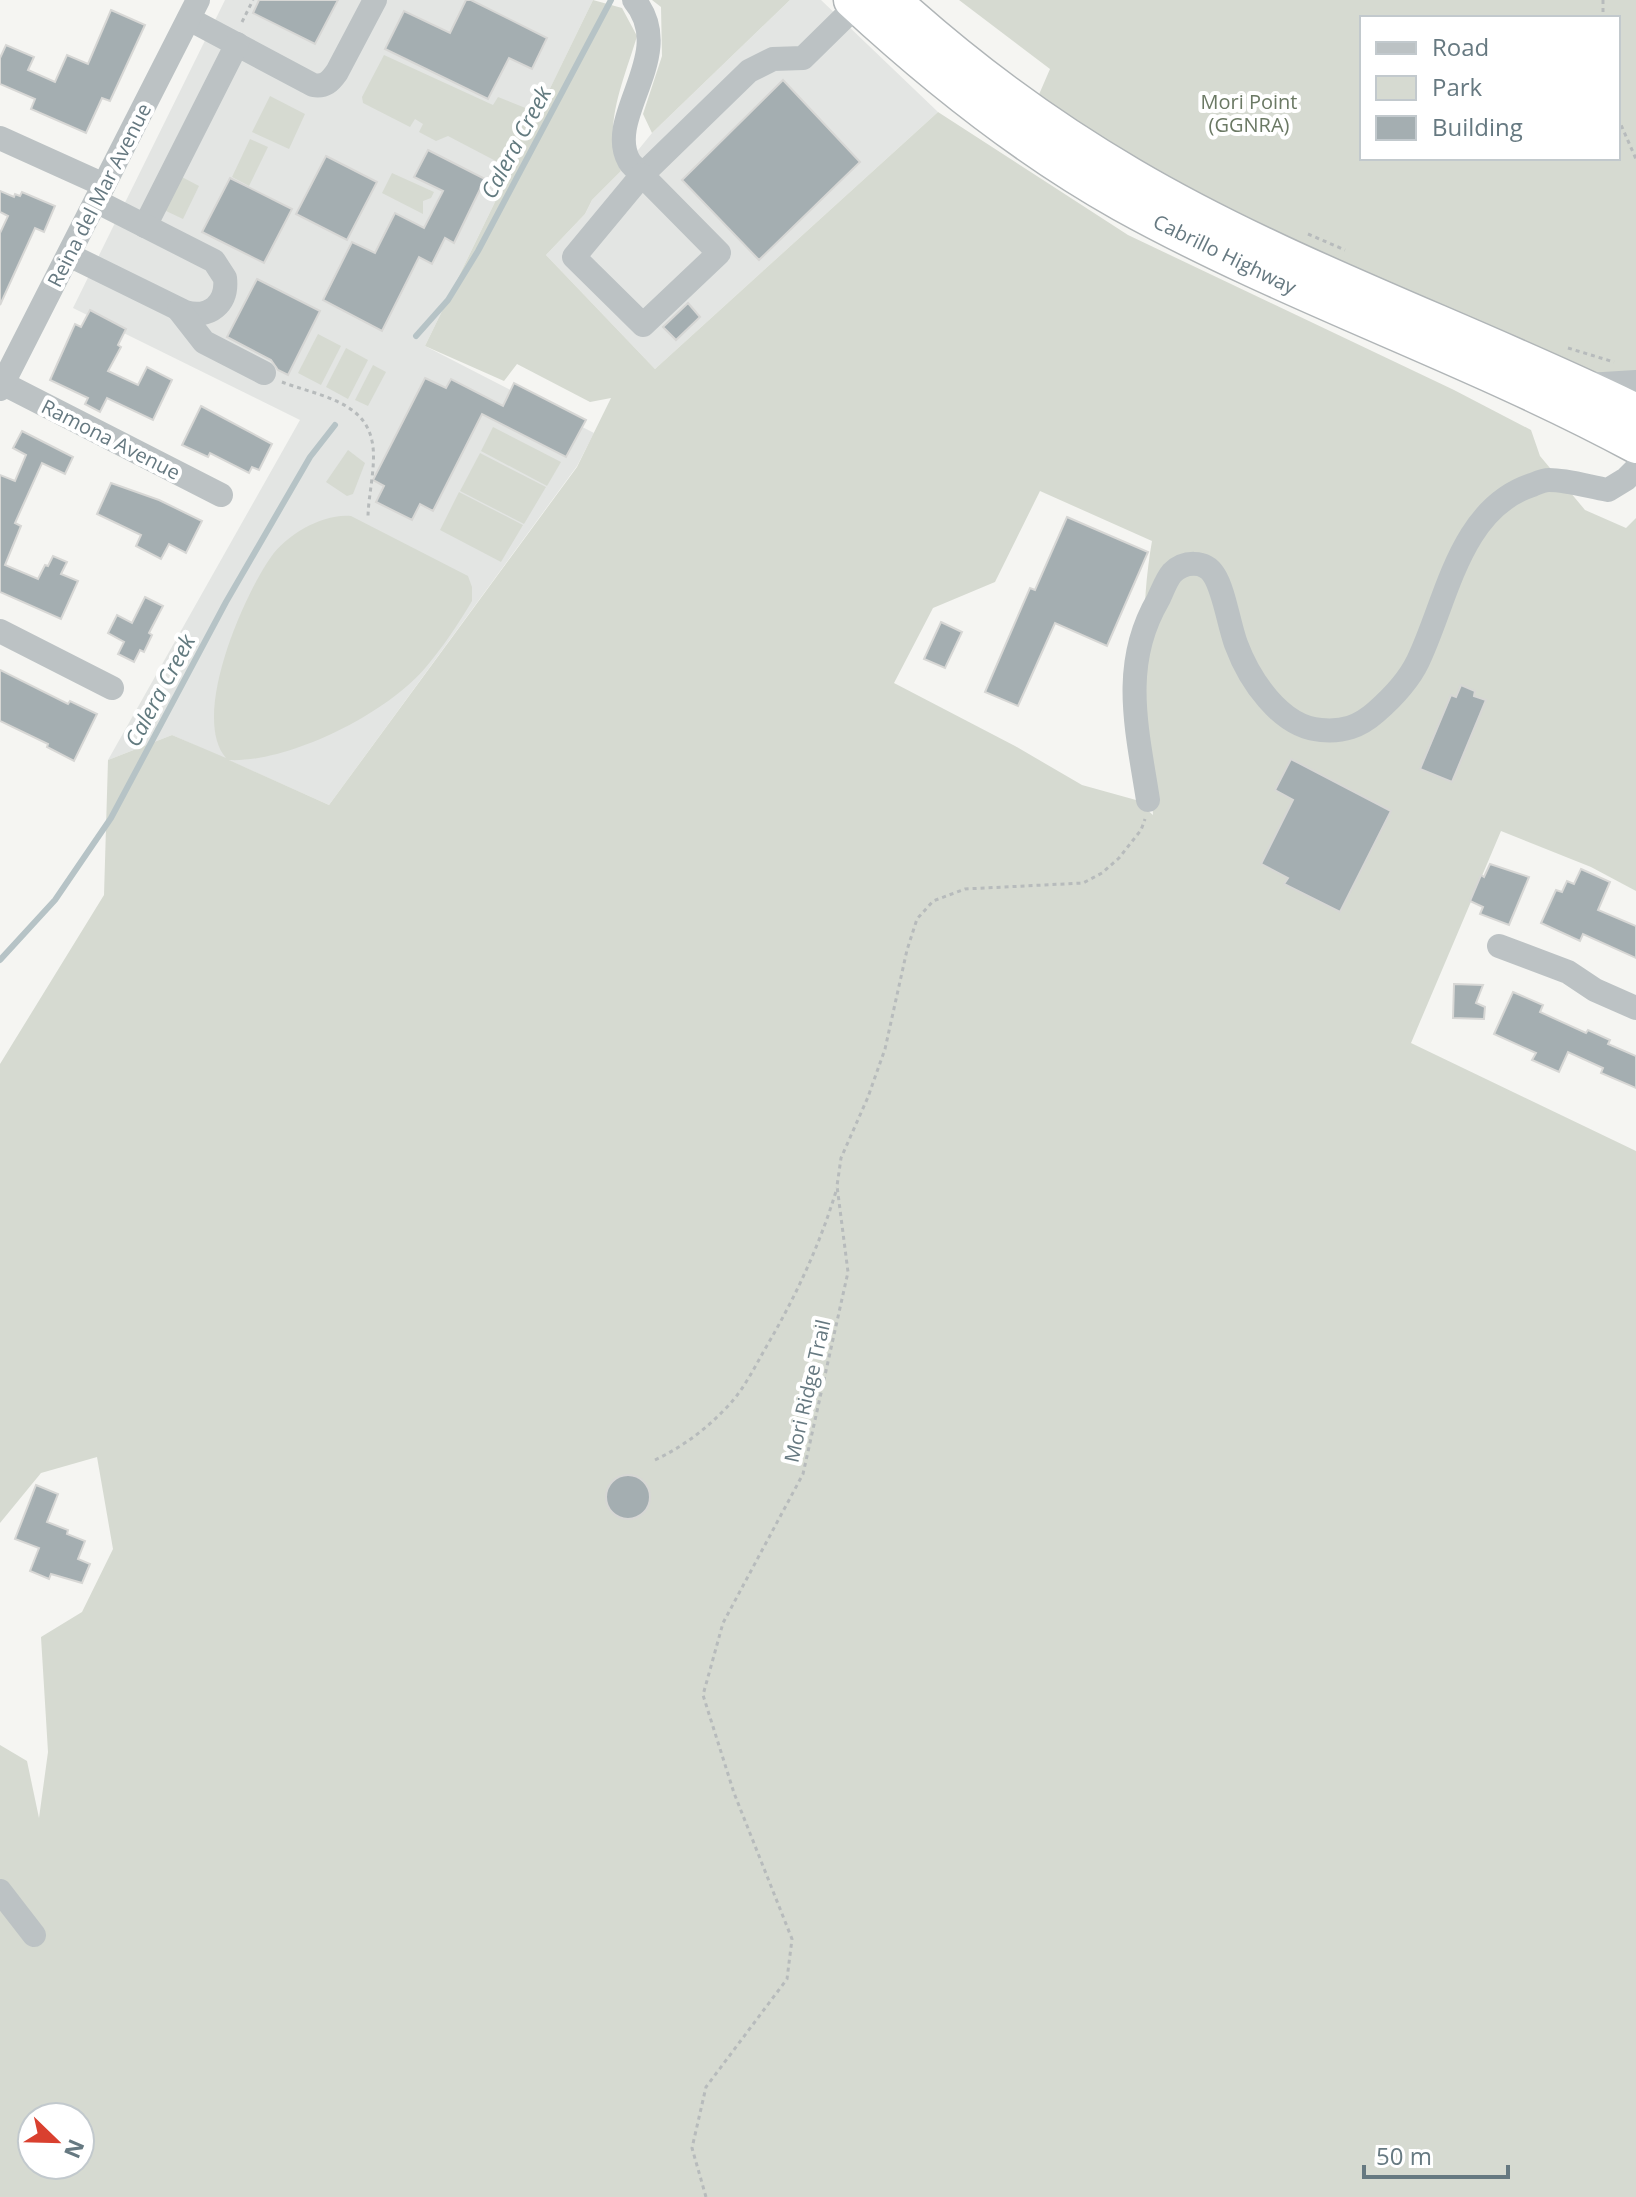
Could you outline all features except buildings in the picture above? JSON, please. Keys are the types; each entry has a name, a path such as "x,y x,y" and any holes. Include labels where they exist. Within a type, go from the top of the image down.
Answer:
{"highway":[{"name":"Cabrillo Highway","path":"892,0 931,36 1031,113 1133,178 1283,253 1636,412"},
{"name":"Cabrillo Highway","path":"855,2 968,99 1022,139 1122,203 1272,278 1538,396 1636,445"}],"street":[{"path":"194,9 234,43 313,85 321,86 331,81 337,72 375,0"},
{"path":"634,0 646,21 649,43 624,138 629,161 642,175 719,253 643,325 574,257 642,175 749,71 773,59 803,58 855,2"},
{"name":"Reina del Mar Avenue","path":"1,385 194,9"},
{"path":"145,226 234,43"},
{"path":"0,138 100,193 145,226 214,261 225,278 222,300 212,312 198,315 179,310 69,255"},
{"path":"179,310 204,342 264,373"},
{"path":"1581,385 1628,374"},
{"name":"Ramona Avenue","path":"1,385 221,495"},
{"path":"1148,800 1134,706 1136,659 1144,624 1173,573 1188,563 1200,564 1214,574 1237,646 1261,692 1293,720 1314,729 1341,731 1364,723 1396,694 1417,664 1459,557 1485,516 1513,491 1547,480 1608,490 1636,469"},
{"path":"0,631 112,688"},
{"path":"1499,946 1568,972 1595,990 1636,1008"},
{"path":"0,1891 34,1935"}],"path":[{"path":"234,43 253,0"},
{"path":"1620,123 1636,159"},
{"path":"1296,228 1352,254"},
{"path":"1561,346 1628,374"},
{"path":"264,373 317,392 359,413 372,441 368,518"},
{"name":"Mori Ridge Trail","path":"706,2197 692,2148 706,2087 787,1979 792,1939 734,1793 703,1695 723,1623 803,1474 848,1272 837,1186 841,1158 885,1049 917,919 933,901 965,889 1083,883 1102,873 1119,858 1141,830 1148,800"},
{"path":"655,1460 701,1432 727,1408 746,1383 784,1318 823,1233 837,1186"}],"shaded area":[{"path":"225,0 593,0 425,346 594,433 577,466 329,805 172,735 108,760 300,420 73,308"},
{"path":"790,0 821,0 938,112 655,369 546,255 585,214 592,200 652,133"}],"green space":[{"path":"593,0 622,8 637,36 614,121 615,155 621,171 546,255 655,369 938,112 1128,235 1454,390 1531,430 1540,456 1585,510 1626,528 1636,518 1636,891 1591,867 1501,831 1411,1043 1636,1151 1636,2197 0,2197 0,1745 27,1761 39,1818 48,1752 41,1637 82,1612 113,1549 97,1457 41,1473 0,1523 0,1064 104,895 108,760 172,735 226,758 216,739 214,715 225,656 235,626 260,575 286,540 318,522 351,516 468,576 472,587 472,601 445,643 426,667 388,701 336,732 308,744 253,759 229,760 329,805 577,467 611,398 590,402 517,364 504,381 425,346 511,169 448,136 436,141 419,132 423,124 415,119 410,127 363,103 362,97 384,55 493,105 498,97 538,113","holes":["1040,491 1152,541 1144,643 1153,815 1136,800 1082,785 894,683 933,608 995,582"]},
{"path":"652,0 790,0 652,133 643,114 662,56 661,7"},
{"name":"Mori Point (GGNRA)","path":"959,0 1636,0 1636,412 1031,113 1050,69"},
{"path":"270,96 305,114 289,149 252,132"},
{"path":"250,139 268,147 249,186 232,177"},
{"path":"392,173 434,192 431,198 423,201 423,214 382,193"},
{"path":"180,176 199,186 183,219 164,210"},
{"path":"318,334 341,346 321,385 298,373"},
{"path":"346,348 368,360 348,399 326,387"},
{"path":"373,365 386,372 368,406 355,400"},
{"path":"493,427 561,462 547,486 481,451"},
{"path":"348,450 365,463 353,494 347,496 326,482"},
{"path":"480,453 546,487 524,524 460,491"},
{"path":"459,492 523,525 501,562 440,530"}],"waterway":[{"name":"Calera Creek","path":"416,336 448,300 478,251 611,0"},
{"name":"Calera Creek","path":"0,960 55,900 111,818 226,602 310,457 335,425"}]}
